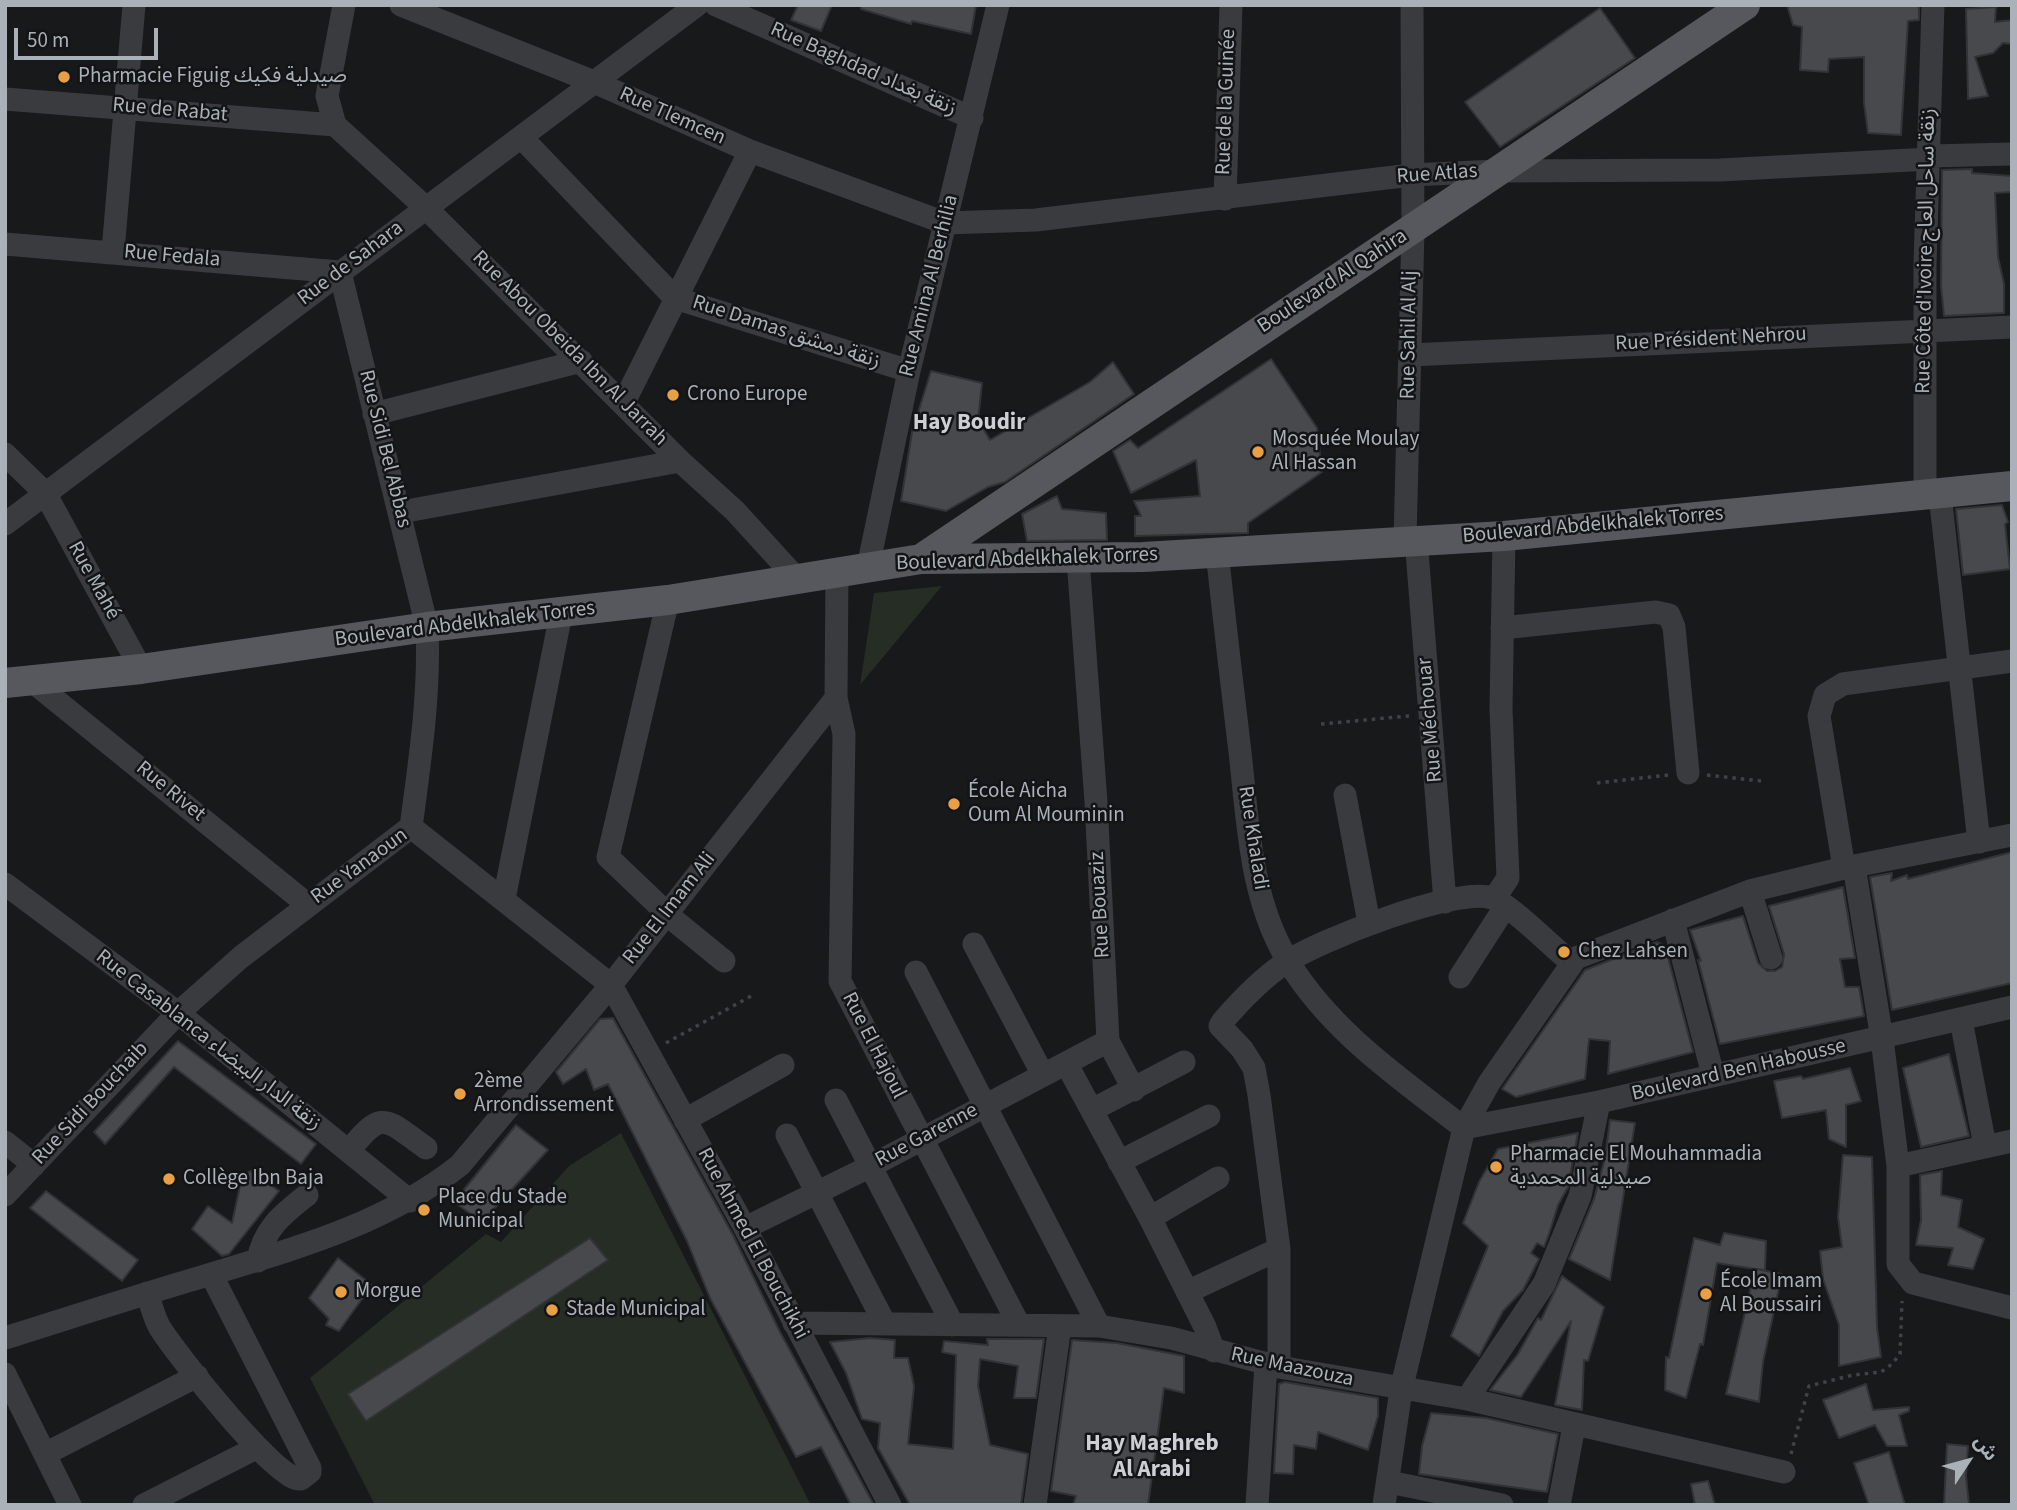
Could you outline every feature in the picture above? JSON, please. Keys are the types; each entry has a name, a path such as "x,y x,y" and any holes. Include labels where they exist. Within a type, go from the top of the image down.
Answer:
{"main road":[{"name":"Boulevard Al Qahira","path":"921,559 1745,5"},
{"name":"Boulevard Abdelkhalek Torres","path":"18,682 142,668 427,627 668,600 921,559 1078,559 1504,536 2012,486"}],"street":[{"path":"113,251 134,5"},
{"path":"334,125 327,96 344,5"},
{"name":"Rue Tlemcen","path":"401,5 594,82 750,151 945,223"},
{"name":"Rue de Sahara","path":"5,524 697,5"},
{"name":"Rue Baghdad زنقة بغداد","path":"716,5 972,118"},
{"name":"Rue Amina Al Berhilia","path":"868,567 909,371 998,5"},
{"name":"Rue de la Guinée","path":"1225,199 1231,5"},
{"name":"Rue Sahil Al Alj","path":"1411,539 1412,5"},
{"name":"Rue Côte d'Ivoire زنقة ساحل العاج","path":"1933,5 1928,87 1930,158 1925,331 1933,495 1961,667 1979,842"},
{"name":"Rue de Rabat","path":"5,99 334,125"},
{"name":"Rue Abou Obeida Ibn Al Jarrah","path":"334,125 426,208 624,402 680,461 734,511 797,579"},
{"name":"Rue Damas زنقة دمشق","path":"522,138 675,298 909,371"},
{"path":"624,402 750,151"},
{"name":"Rue Atlas","path":"945,223 1036,220 1411,175 1497,171 1720,170 2012,154"},
{"name":"Rue Fedala","path":"5,244 340,272"},
{"name":"Rue Sidi Bel Abbas","path":"340,272 401,512 427,627 428,660 422,742 411,827"},
{"name":"Rue Président Nehrou","path":"1410,355 2012,327"},
{"path":"374,414 581,360"},
{"name":"Rue Mahé","path":"5,454 45,493 142,668"},
{"path":"401,512 680,461"},
{"path":"1461,977 1499,903 1508,878 1501,709 1504,536"},
{"name":"Rue Méchouar","path":"1411,539 1430,714 1445,902"},
{"name":"Rue Khaladi","path":"1217,551 1252,859 1269,919 1288,961 1354,1040 1464,1128"},
{"name":"Rue Bouaziz","path":"1078,559 1096,802 1108,1041"},
{"path":"836,698 837,572"},
{"path":"668,600 608,857 724,961"},
{"path":"1502,628 1656,612 1668,615 1674,627 1688,773"},
{"path":"504,899 561,614"},
{"path":"2012,661 1843,684 1822,699 1819,716 1882,1039 1898,1166 1898,1264 1903,1275 1913,1283 2012,1308"},
{"name":"Rue Rivet","path":"18,682 308,905"},
{"name":"Rue El Imam Ali","path":"5,1338 258,1261 347,1230 410,1201 460,1166 611,985 836,698"},
{"name":"Rue El Hajoul","path":"836,698 844,734 840,981 1019,1325"},
{"path":"1345,795 1369,923"},
{"name":"Rue Yanaoun","path":"178,1013 241,957 411,827 611,985"},
{"path":"1384,1505 1401,1390 1464,1128 1480,1098 1571,962 1750,891 1849,867 2012,835"},
{"name":"Rue Casablanca زنقة الدار البيضاء","path":"5,884 178,1013 410,1201"},
{"path":"1750,891 1771,958"},
{"path":"1257,1505 1272,1366 1279,1249 1254,1068 1242,1049 1220,1026 1248,993 1288,961 1369,923 1445,902 1483,896 1499,903 1571,962"},
{"path":"1673,920 1713,1076"},
{"path":"974,944 1043,1075"},
{"path":"916,972 1099,1326"},
{"name":"Rue Ahmed El Bouchikhi","path":"611,985 745,1228 890,1505"},
{"name":"Boulevard Ben Habousse","path":"1464,1128 1599,1102 2012,1007"},
{"name":"Rue Sidi Bouchaib","path":"5,1195 178,1013"},
{"path":"1961,1020 1986,1146"},
{"path":"1108,1041 1134,1090"},
{"name":"Rue Garenne","path":"745,1228 871,1166 1108,1041"},
{"path":"1092,1110 1184,1062"},
{"path":"1066,1063 1150,1219 1214,1351"},
{"path":"685,1120 783,1065"},
{"path":"836,1100 953,1325"},
{"path":"1468,1399 1544,1284 1580,1196 1599,1102"},
{"path":"1119,1162 1209,1116"},
{"path":"349,1151 367,1127 377,1122 387,1122 426,1148"},
{"path":"787,1135 885,1324"},
{"path":"1898,1166 2012,1141"},
{"path":"5,1142 34,1165"},
{"path":"1150,1219 1218,1178"},
{"path":"258,1261 261,1243 270,1227 307,1195"},
{"path":"1187,1292 1279,1249"},
{"path":"146,1293 160,1327 197,1376 256,1448 296,1481 310,1472 211,1274"},
{"name":"Rue Maazouza","path":"794,1323 1099,1326 1171,1338 1272,1366 1401,1390 1468,1399 1574,1426 1784,1472"},
{"path":"1035,1505 1060,1326"},
{"path":"5,1374 70,1505"},
{"path":"45,1454 197,1376"},
{"path":"1559,1505 1574,1426"},
{"path":"144,1505 256,1448"},
{"path":"1389,1482 1502,1505"}],"path":[{"path":"1321,724 1430,714"},
{"path":"648,1053 753,995"},
{"path":"1784,1472 1810,1386 1853,1375 1881,1372 1900,1354 1903,1275"}],"shaded area":[{"path":"942,586 860,685 874,593"},
{"name":"Stade Municipal","path":"621,1133 811,1505 375,1505 310,1378 486,1234 501,1242 569,1166"}],"building":[{"path":"798,5 832,5 821,31 791,20"},
{"path":"861,5 976,5 971,34 912,21 911,24 861,9"},
{"path":"1787,5 1919,5 1919,20 1908,21 1901,135 1868,133 1864,103 1864,57 1829,59 1828,72 1800,70 1802,27 1793,25"},
{"path":"1996,7 1995,22 2012,20 2012,44 2003,43 1993,53 1975,57 1988,96 1968,99 1966,9"},
{"path":"1600,8 1635,58 1500,147 1465,102"},
{"path":"1972,169 1972,173 2012,176 2012,192 1995,193 1998,257 2004,284 2004,313 1944,316 1941,286 1942,170"},
{"name":"Mosquée Moulay Al Hassan","path":"1271,359 1317,428 1322,472 1248,523 1248,533 1135,536 1135,516 1141,516 1134,501 1200,496 1196,460 1131,493 1113,451 1130,440 1138,448"},
{"path":"1113,362 1134,394 1005,482 988,487 946,511 901,501 912,432 931,371 982,383 978,420 990,440 1090,382"},
{"path":"1057,496 1062,509 1106,513 1107,540 1027,541 1022,514"},
{"path":"2002,505 2008,522 2005,524 2010,569 1963,575 1956,509"},
{"path":"2012,852 2012,983 1892,1010 1870,877 1892,873 1891,881 1907,875 1908,879"},
{"path":"1843,887 1855,958 1840,959 1845,987 1859,987 1864,1016 1720,1044 1698,960 1701,961 1690,930 1743,916 1758,963 1767,971 1775,971 1782,967 1784,954 1769,906"},
{"path":"1657,942 1665,946 1693,1052 1608,1074 1610,1041 1589,1039 1585,1079 1516,1097 1502,1089 1585,970"},
{"path":"613,1018 733,1235 780,1332 874,1505 851,1505 821,1447 796,1457 710,1298 687,1241 608,1084 594,1090 586,1069 563,1084 556,1072 600,1019"},
{"path":"178,1041 316,1144 301,1164 174,1067 105,1144 94,1132"},
{"path":"1949,1054 1969,1136 1921,1147 1903,1068"},
{"path":"1850,1068 1861,1101 1846,1105 1846,1147 1829,1139 1826,1110 1782,1118 1774,1081 1801,1076 1803,1079"},
{"path":"1610,1120 1635,1123 1610,1280 1569,1259 1594,1199 1605,1158"},
{"path":"516,1125 548,1150 482,1222 454,1202"},
{"path":"1578,1133 1568,1187 1558,1205 1544,1247 1537,1243 1531,1253 1539,1259 1523,1290 1503,1311 1479,1356 1451,1336 1488,1246 1463,1223 1479,1182 1498,1149"},
{"path":"1843,1155 1872,1157 1877,1327 1881,1357 1839,1366 1839,1325 1823,1279 1820,1251 1842,1247 1838,1217"},
{"path":"251,1171 279,1191 229,1254 222,1256 192,1229 208,1206 232,1223 240,1186 234,1179"},
{"path":"1942,1171 1941,1195 1962,1200 1958,1227 1984,1239 1973,1269 1948,1265 1953,1248 1916,1245 1921,1220 1920,1175"},
{"path":"46,1191 138,1260 122,1281 30,1208"},
{"path":"1724,1233 1766,1241 1765,1270 1756,1269 1782,1274 1763,1362 1759,1402 1726,1394 1755,1269 1717,1263 1703,1345 1700,1344 1686,1398 1665,1390 1666,1357 1669,1358 1694,1238 1720,1245"},
{"path":"590,1238 608,1260 366,1421 348,1394"},
{"name":"Morgue","path":"338,1258 372,1285 339,1331 326,1325 329,1319 309,1298"},
{"path":"1562,1276 1604,1307 1588,1361 1584,1360 1582,1410 1555,1405 1571,1321 1521,1397 1490,1390 1518,1354 1538,1318 1541,1320"},
{"path":"870,1338 895,1340 894,1358 908,1358 914,1386 908,1444 953,1449 956,1355 942,1352 944,1341 988,1345 987,1339 1044,1339 1036,1398 1014,1398 1018,1366 980,1359 978,1386 990,1445 1028,1454 1021,1505 910,1505 878,1448 880,1423 862,1419 846,1373 830,1342"},
{"path":"1072,1340 1117,1343 1184,1356 1184,1393 1164,1388 1148,1505 1073,1505 1076,1496 1051,1491"},
{"path":"1285,1382 1378,1398 1378,1416 1368,1450 1318,1432 1316,1449 1294,1445 1293,1474 1274,1473 1279,1384"},
{"path":"1866,1384 1873,1410 1909,1407 1909,1411 1899,1415 1907,1446 1887,1446 1875,1425 1839,1438 1823,1400"},
{"path":"1431,1413 1486,1418 1558,1434 1547,1492 1419,1474 1422,1446"},
{"path":"1947,1444 1968,1446 1966,1476 1969,1505 1944,1505"},
{"path":"1889,1452 1905,1505 1869,1505 1854,1463"},
{"path":"1708,1481 1715,1505 1695,1505 1691,1484"}],"place":[{"name":"Pharmacie Figuig صيدلية فكيك","path":"64,77"},
{"name":"Crono Europe","path":"673,395"},
{"name":"Mosquée Moulay Al Hassan","path":"1258,452"},
{"name":"École Aicha Oum Al Mouminin","path":"954,804"},
{"name":"Chez Lahsen","path":"1564,952"},
{"name":"2ème Arrondissement","path":"460,1094"},
{"name":"Pharmacie El Mouhammadia صيدلية المحمدية","path":"1496,1167"},
{"name":"Collège Ibn Baja","path":"169,1179"},
{"name":"Place du Stade Municipal","path":"424,1210"},
{"name":"Morgue","path":"341,1292"},
{"name":"École Imam Al Boussairi","path":"1706,1294"},
{"name":"Stade Municipal","path":"552,1310"}],"district":[{"name":"Hay Boudir","path":"969,424"},
{"name":"Hay Maghreb Al Arabi","path":"1152,1458"}]}
